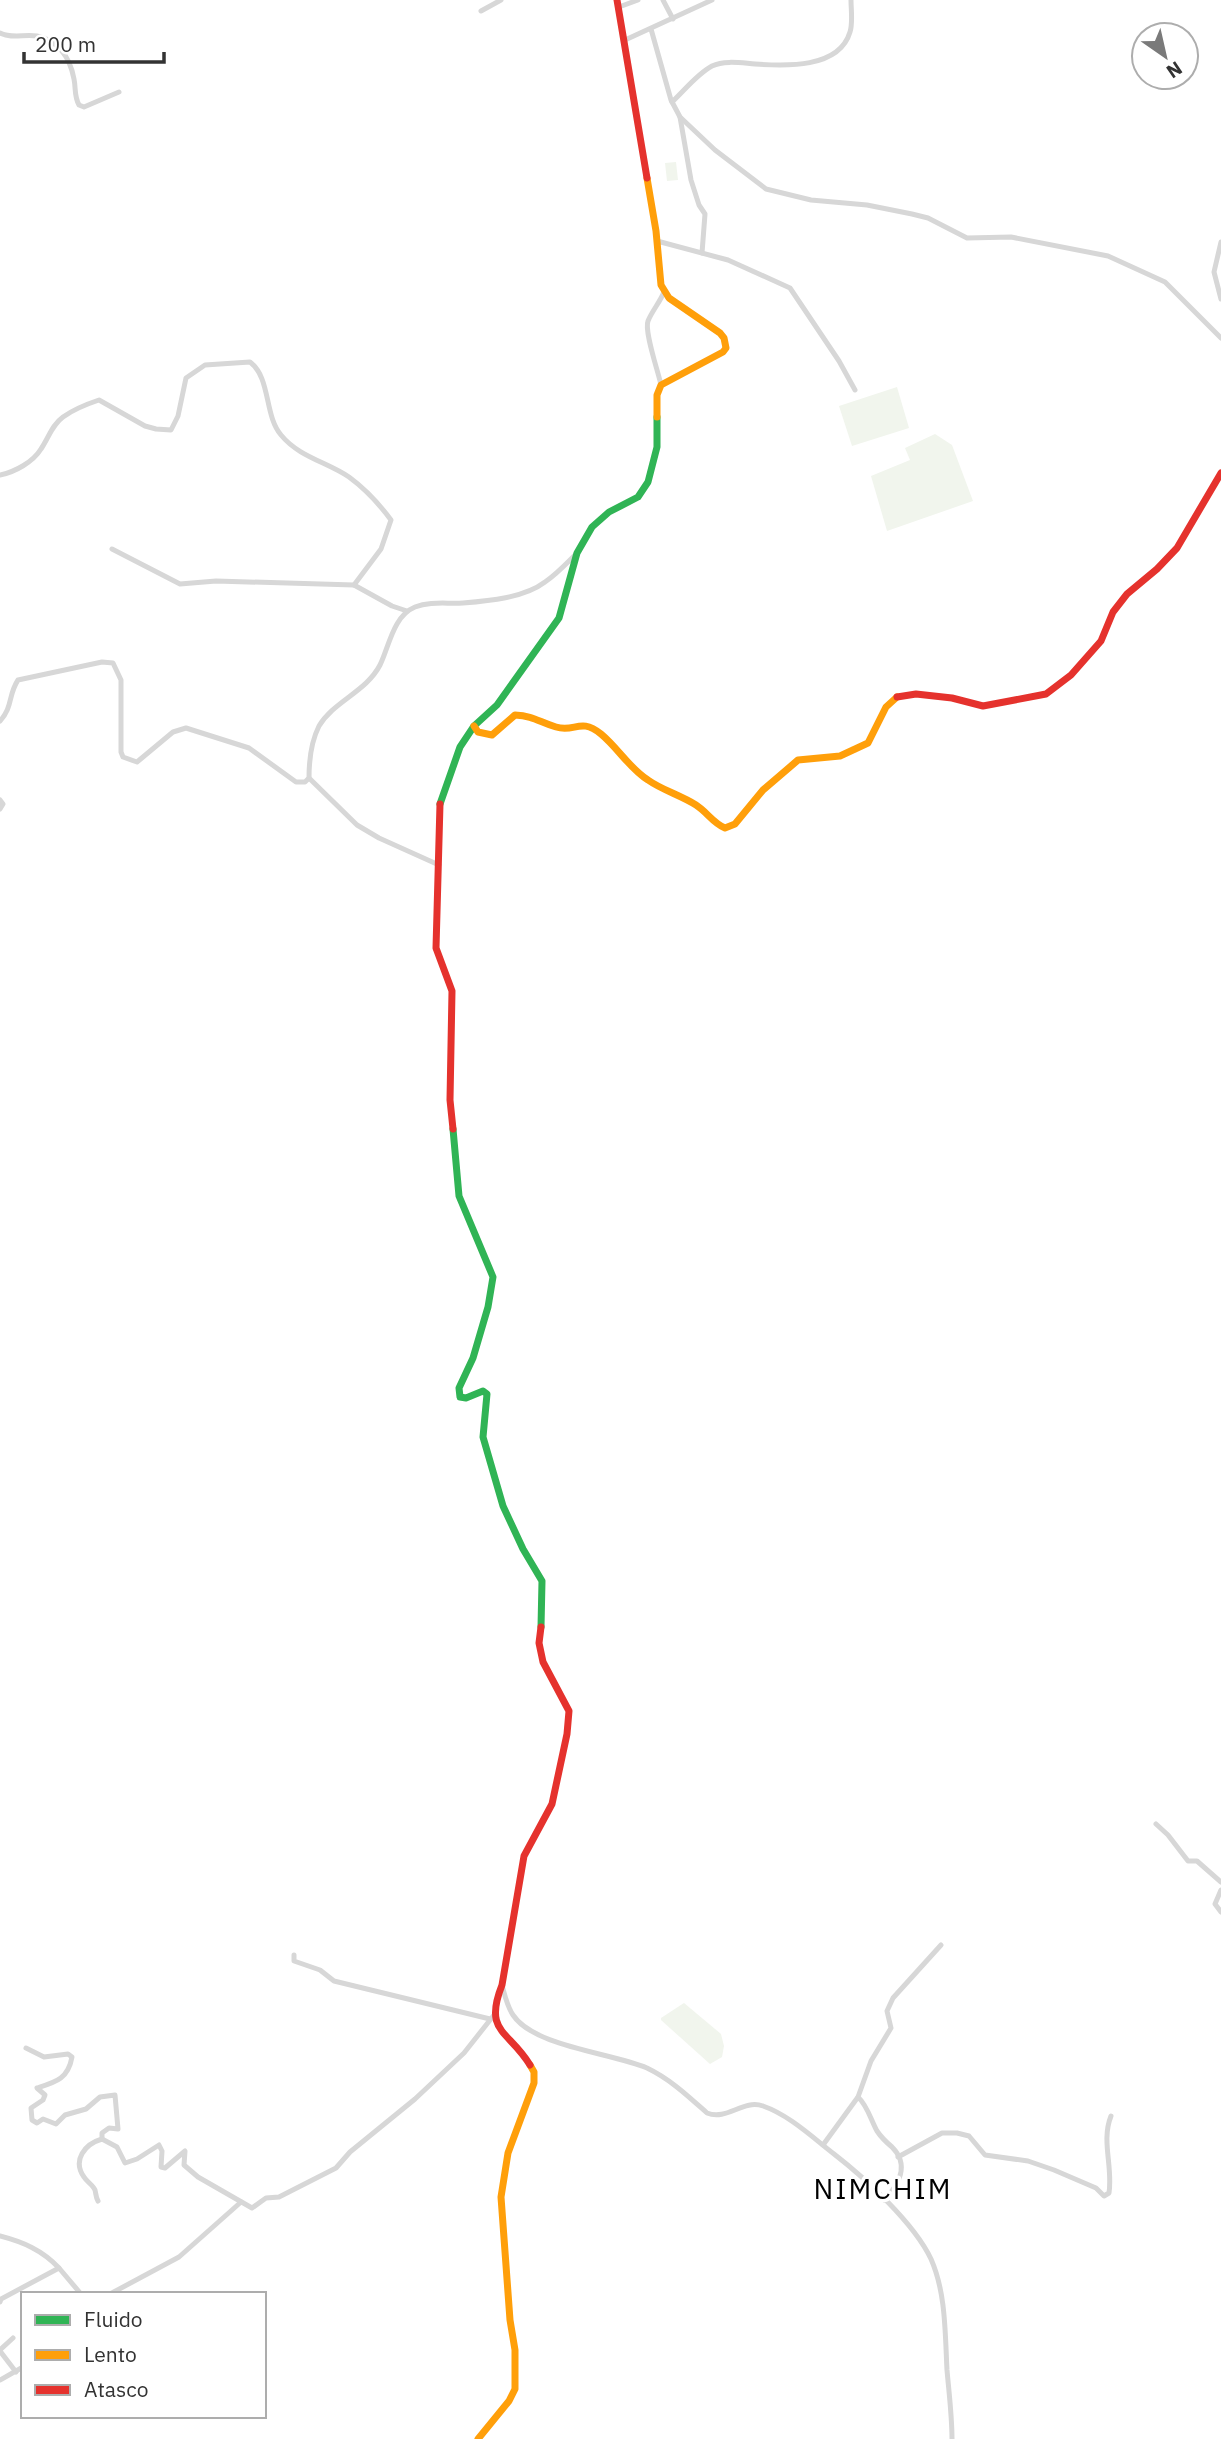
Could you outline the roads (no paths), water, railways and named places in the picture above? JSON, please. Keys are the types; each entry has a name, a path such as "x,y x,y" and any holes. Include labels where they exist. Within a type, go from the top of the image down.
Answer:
{"street":[{"path":"481,12 501,0"},
{"path":"638,0 618,4 657,241 661,285 668,298 720,333 726,348 661,385"},
{"path":"663,0 673,19"},
{"path":"625,40 712,0"},
{"path":"672,102 713,66 732,62 807,64 835,52 846,41 850,31 851,0"},
{"path":"651,29 672,102 680,117 691,180 699,205 705,214 702,253"},
{"path":"0,33 11,37 28,34 46,38 61,49 70,63 79,105 84,107 119,92"},
{"path":"680,117 715,150 766,189 811,200 867,205 912,214 928,218 967,238 1012,237 1108,256 1165,282 1221,338"},
{"path":"657,241 737,263 790,289 796,294 855,390"},
{"path":"1221,242 1214,272 1221,299"},
{"path":"309,778 313,739 318,727 333,708 360,688 374,673 393,632 407,611 424,604 469,603 523,593 546,582 577,553 600,519 638,497 648,482 657,447 657,395 661,385 647,336 647,322 664,292"},
{"path":"0,475 15,472 40,451 50,431 62,417 99,400 145,426 170,430 178,416 186,378 205,365 250,362 259,370 268,407 283,438 310,458 349,477 391,520 381,549 354,585"},
{"path":"474,726 478,732 492,735 515,715 531,716 566,729 575,725 588,726 601,734 647,780 677,793 725,828 735,824 783,771 798,760 840,756 868,743 886,707 898,696 916,694 952,698 984,706 1046,694 1071,675 1101,641 1113,612 1127,594 1177,548 1221,473"},
{"path":"112,548 180,584 216,581 354,585 392,606 407,611"},
{"path":"98,2201 94,2188 82,2173 79,2158 94,2141 102,2139 117,2147 125,2163 159,2145 162,2151 161,2167 165,2168 185,2151 184,2165 198,2177 252,2208 266,2198 279,2197 336,2168 464,2053 492,2017 502,1985 524,1856 552,1804 567,1734 569,1711 542,1662 539,1643 542,1581 503,1506 483,1437 487,1394 483,1391 466,1398 460,1397 459,1388 473,1358 488,1307 493,1277 459,1196 450,1100 452,991 436,948 440,801 460,747 474,726 497,705 559,618 577,553"},
{"path":"0,721 8,712 11,690 18,680 102,662 113,663 121,680 123,757 137,762 173,732 186,728 248,748 300,783 309,778"},
{"path":"309,778 357,825 439,865"},
{"path":"0,800 4,804 0,809"},
{"path":"1156,1824 1188,1861 1196,1861 1221,1882"},
{"path":"1221,1890 1216,1904 1221,1912"},
{"path":"823,2145 858,2097 871,2061 891,2028 889,2005 899,1990 941,1945"},
{"path":"294,1955 294,1961 320,1970 334,1981 492,2017 534,2072 534,2082 508,2153 501,2197 510,2320 515,2350 515,2389 509,2401 478,2439"},
{"path":"502,1985 507,2004 515,2018 532,2031 560,2043 644,2067 664,2077 714,2116 754,2104 780,2114 823,2145 884,2200 914,2233 931,2258 941,2288 952,2439"},
{"path":"26,2048 44,2057 68,2054 72,2057 63,2078 57,2083 37,2088 45,2095 43,2100 32,2108 32,2120 37,2123 43,2119 56,2124 65,2115 86,2109 100,2097 115,2095 118,2129 108,2128 102,2133 102,2139"},
{"path":"858,2097 879,2134 894,2149 902,2170 899,2182 884,2200"},
{"path":"898,2157 942,2133 957,2133 969,2136 985,2155 1028,2161 1096,2188 1104,2196 1110,2193 1105,2131 1111,2116"},
{"path":"114,2292 179,2257 241,2202"},
{"path":"0,2236 23,2242 49,2257 79,2292"},
{"path":"0,2302 59,2268"},
{"path":"13,2337 0,2350 16,2372"},
{"path":"0,2380 21,2368"}],"district":[{"name":"NIMCHIM","path":"883,2189"}]}
